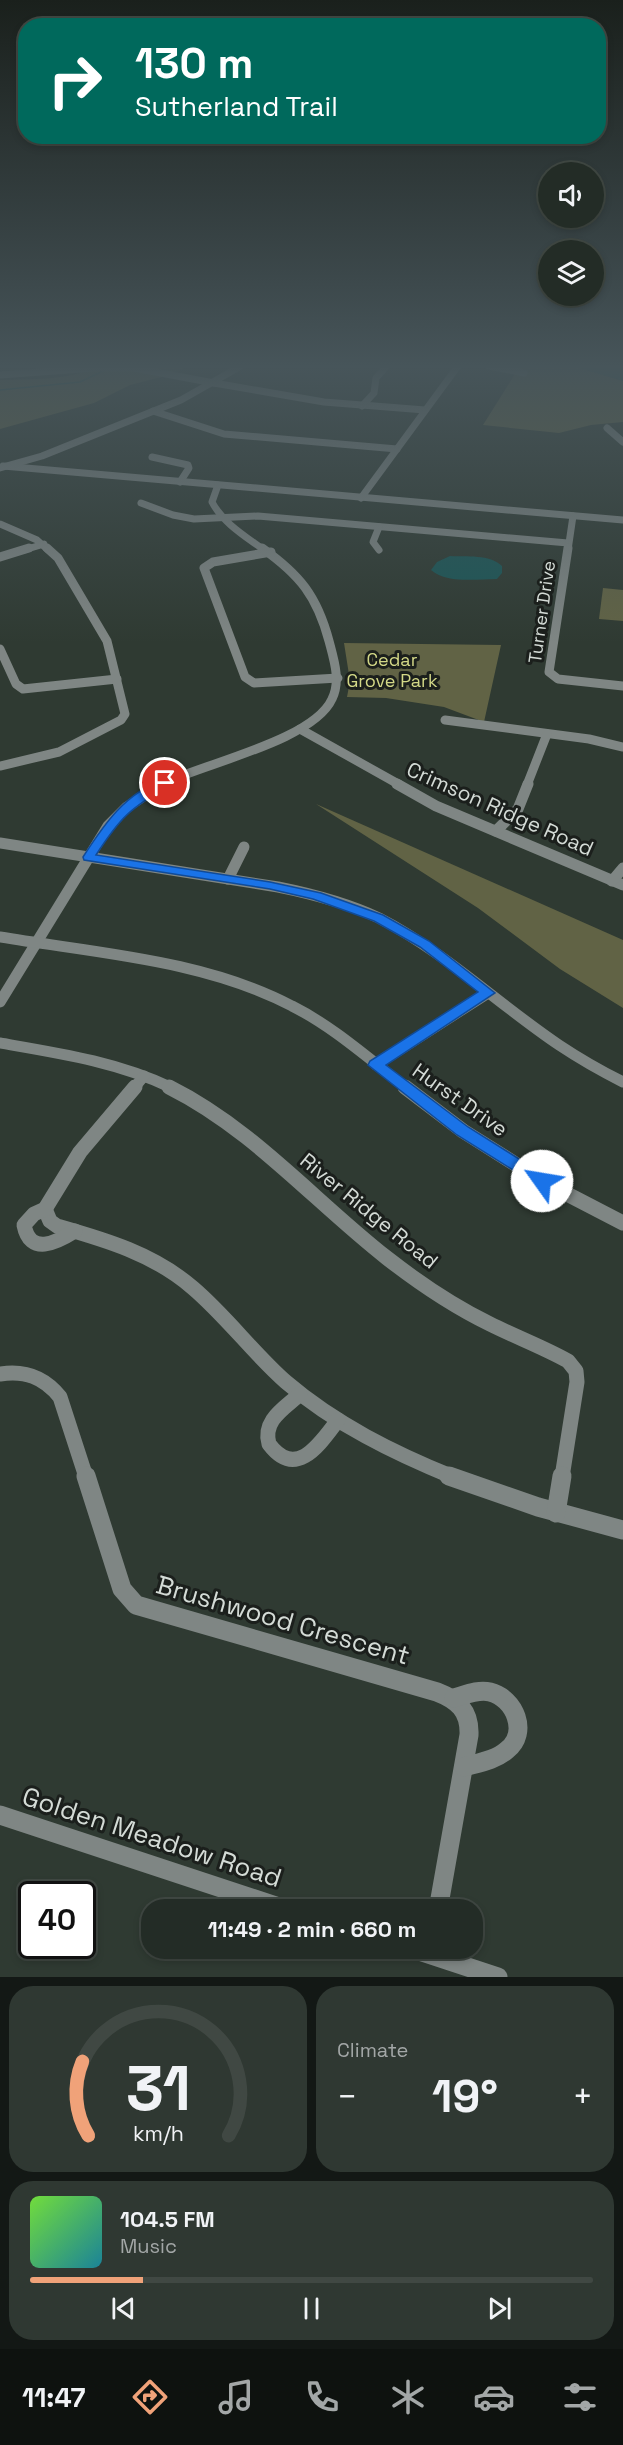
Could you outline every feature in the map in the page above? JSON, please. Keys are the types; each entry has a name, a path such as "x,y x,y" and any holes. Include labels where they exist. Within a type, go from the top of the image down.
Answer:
{"street":[{"path":"2,466 33,458"},
{"path":"158,458 188,465 189,468 180,482"},
{"path":"361,498 390,458"},
{"path":"2,466 623,520"},
{"path":"0,1002 112,821 145,794 174,779 300,729 317,718 335,696 338,678 326,628 309,591 298,576 271,552 220,517 212,502 218,486"},
{"path":"141,503 187,518 250,515 568,543"},
{"name":"Turner Drive","path":"573,516 550,674 558,679 623,686"},
{"path":"0,524 22,532 44,544 58,558 107,641 125,714 121,720 59,752 0,765"},
{"path":"379,527 373,542 379,550"},
{"path":"0,556 44,544"},
{"path":"271,552 213,562 204,568 244,677 254,682 338,678"},
{"path":"0,649 16,684 23,689 117,679"},
{"path":"445,720 600,741 623,747"},
{"name":"Crimson Ridge Road","path":"300,729 423,800 618,883"},
{"path":"496,831 518,809 547,734"},
{"path":"0,843 228,879 316,896 379,918 424,944 561,1048 623,1082"},
{"path":"228,879 244,847"},
{"path":"618,883 623,868"},
{"name":"Hurst Drive","path":"0,937 190,968 245,985 309,1016 463,1131 542,1181 623,1223"},
{"path":"376,1065 488,993"},
{"name":"River Ridge Road","path":"0,1043 94,1061 144,1076 191,1098 223,1118 353,1231 419,1281 483,1320 562,1357 573,1365 577,1377 576,1393 556,1513"},
{"path":"75,1231 55,1244 46,1245 36,1244 28,1239 24,1233 24,1226 34,1214 45,1209 80,1152 144,1076"},
{"path":"45,1209 50,1221 57,1226 117,1243 174,1274 192,1288 300,1394 338,1420 429,1469 510,1500 623,1530"},
{"name":"Brushwood Crescent","path":"0,1374 11,1372 29,1374 54,1389 60,1397 122,1589 135,1605 454,1698 491,1692 505,1699 517,1717 518,1733 514,1744 506,1752 464,1767"},
{"path":"300,1394 270,1423 267,1431 268,1442 274,1451 284,1458 297,1459 310,1455 338,1420"},
{"path":"440,1899 470,1726 463,1706 454,1698"},
{"name":"Golden Meadow Road","path":"0,1815 255,1899"},
{"path":"448,1959 498,1977"}],"green space":[{"path":"603,588 623,590 623,621 599,619"},
{"name":"Cedar Grove Park","path":"344,643 501,645 484,722 444,707 386,698 347,697 350,681"},
{"path":"316,804 623,940 623,1008 560,969 478,908"}],"water":[{"path":"450,556 491,560 502,566 502,573 497,579 462,580 445,577 431,570 437,562"}],"route":[{"path":"165,783 137,799 112,821 89,857 289,889 316,896 348,905 379,918 424,944 488,993 376,1065 463,1131 542,1181"}]}
